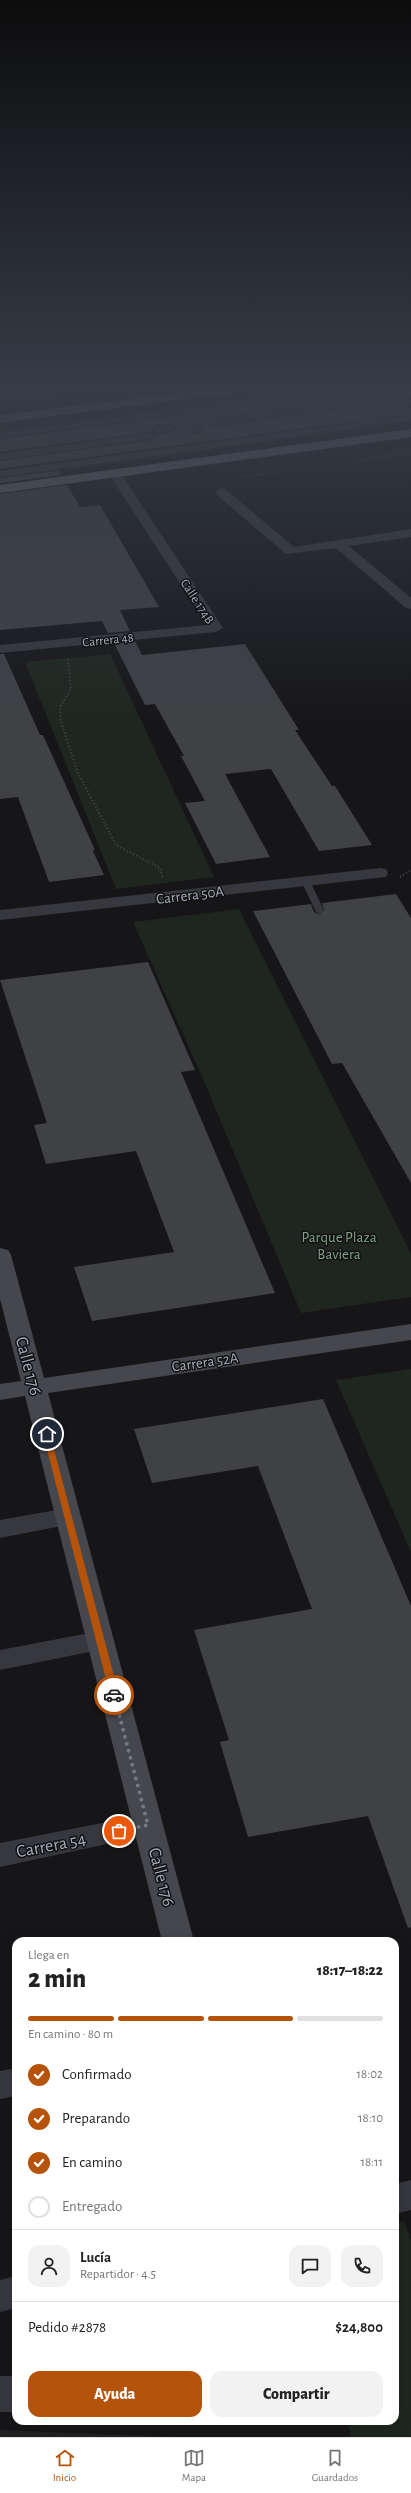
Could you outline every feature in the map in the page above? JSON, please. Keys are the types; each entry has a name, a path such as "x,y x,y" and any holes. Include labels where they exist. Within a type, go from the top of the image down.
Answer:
{"street":[{"name":"Calle 174B","path":"134,504 216,628"},
{"path":"235,504 291,551 411,533"},
{"path":"339,544 411,605"},
{"name":"Carrera 48","path":"0,649 216,628"},
{"name":"Carrera 50A","path":"0,915 166,898 380,873"},
{"name":"Calle 176","path":"1,1266 34,1387 177,1937"},
{"name":"Carrera 52A","path":"0,1392 411,1332"},
{"path":"0,1529 68,1517"},
{"path":"0,1660 100,1641"},
{"name":"Carrera 54","path":"0,1855 148,1825"},
{"path":"0,2085 12,2083"},
{"path":"399,2198 411,2195"},
{"path":"0,2296 12,2293"},
{"path":"0,2394 12,2394"}],"lane":[{"path":"306,882 319,909"}],"path":[{"path":"66,643 71,689 60,707 60,722 78,774 116,845 123,852 154,863 160,868 166,898"}],"shaded area":[{"path":"0,2430 175,2437 0,2437"}],"green space":[{"path":"110,654 214,877 116,889 25,662"},
{"name":"Parque Plaza Baviera","path":"239,909 411,1254 411,1297 301,1313 206,1086 133,922"},
{"path":"411,1369 411,1552 336,1380"},
{"path":"404,2221 411,2240 411,2437 351,2437 349,2425 399,2425 399,2222"}],"building":[{"path":"0,504 78,504 80,507 100,505 159,607 120,610 130,631 108,633 102,621 0,630"},
{"path":"135,641 142,655 245,644 299,730 295,730 332,786 335,786 372,845 319,851 271,769 225,774 270,857 216,864 185,803 205,801 181,756 184,756 155,704 145,705 114,643"},
{"path":"0,654 4,654 40,735 43,735 95,850 93,851 104,875 49,882 18,797 0,799"},
{"path":"396,894 411,918 411,1183 342,1063 332,1064 253,911 311,904 314,912 319,914 324,910 322,903"},
{"path":"148,962 195,1070 181,1072 275,1293 92,1321 74,1267 174,1252 136,1151 46,1164 34,1125 47,1123 0,980"},
{"path":"323,1399 411,1606 411,1927 408,1928 368,1816 248,1837 220,1742 229,1740 194,1630 312,1609 258,1466 152,1483 134,1429"}],"way so far":[{"path":"114,1695 148,1825 119,1831"}],"route":[{"path":"47,1434 114,1695"}]}
